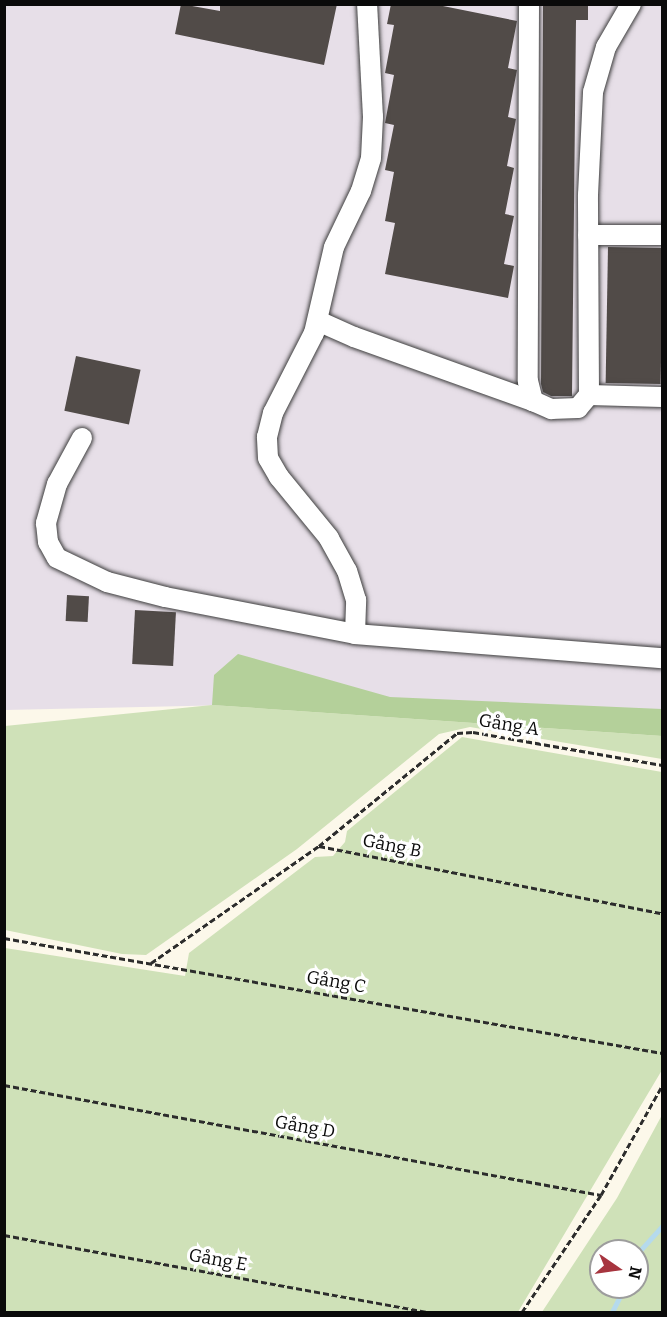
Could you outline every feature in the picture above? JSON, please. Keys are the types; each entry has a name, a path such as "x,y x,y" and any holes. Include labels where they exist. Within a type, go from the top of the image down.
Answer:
{"lane":[{"path":"355,634 356,600 347,571 329,538 268,458 267,437 273,413 318,321 334,247 361,191 371,158 373,117 367,4"},
{"path":"529,4 528,381 532,401"},
{"path":"318,321 551,408 578,408 589,395 588,235 592,92 606,47 631,4"},
{"path":"588,235 663,235"},
{"path":"589,395 663,397"},
{"path":"82,438 57,484 46,523 48,543 57,558 107,582 165,597 355,634 663,658"}],"path":[{"name":"Gång A","path":"319,846 457,733 473,732 663,765"},
{"name":"Gång B","path":"319,846 663,913"},
{"path":"150,964 319,846"},
{"name":"Gång C","path":"4,938 663,1053"},
{"name":"Gång D","path":"4,1085 601,1195"},
{"path":"522,1312 601,1195 663,1086"},
{"name":"Gång E","path":"4,1235 427,1312"}],"shaded area":[{"path":"4,5 662,5 662,713 376,702 5,710"}],"green space":[{"path":"238,654 390,697 662,709 662,736 212,705 214,675"},
{"path":"212,705 662,736 662,759 470,727 439,734 297,849 146,955 122,954 5,930 5,726"},
{"path":"462,737 662,772 662,1070 518,1312 5,1312 5,948 185,976 189,953 315,857 333,856 345,842 347,831"},
{"path":"662,1115 662,1312 542,1312 589,1241 589,1299 649,1299 649,1239 590,1239 617,1198"}],"building":[{"path":"181,4 220,11 220,4 337,4 324,65 175,34"},
{"path":"391,4 433,4 517,21 508,68 517,70 508,117 516,119 507,166 514,168 505,214 514,216 504,264 514,266 508,298 385,274 395,223 385,221 394,172 385,170 394,125 385,123 394,75 385,73 394,25 387,24"},
{"path":"543,4 588,4 588,20 576,20 572,396 551,396 543,392 541,384"},
{"path":"608,247 662,248 661,384 606,383"},
{"path":"76,356 141,370 129,424 64,411"},
{"path":"67,595 89,596 88,622 66,621"},
{"path":"135,610 176,612 173,666 132,664"}],"waterway":[{"path":"649,1241 662,1226"},
{"path":"612,1312 619,1299"}]}
